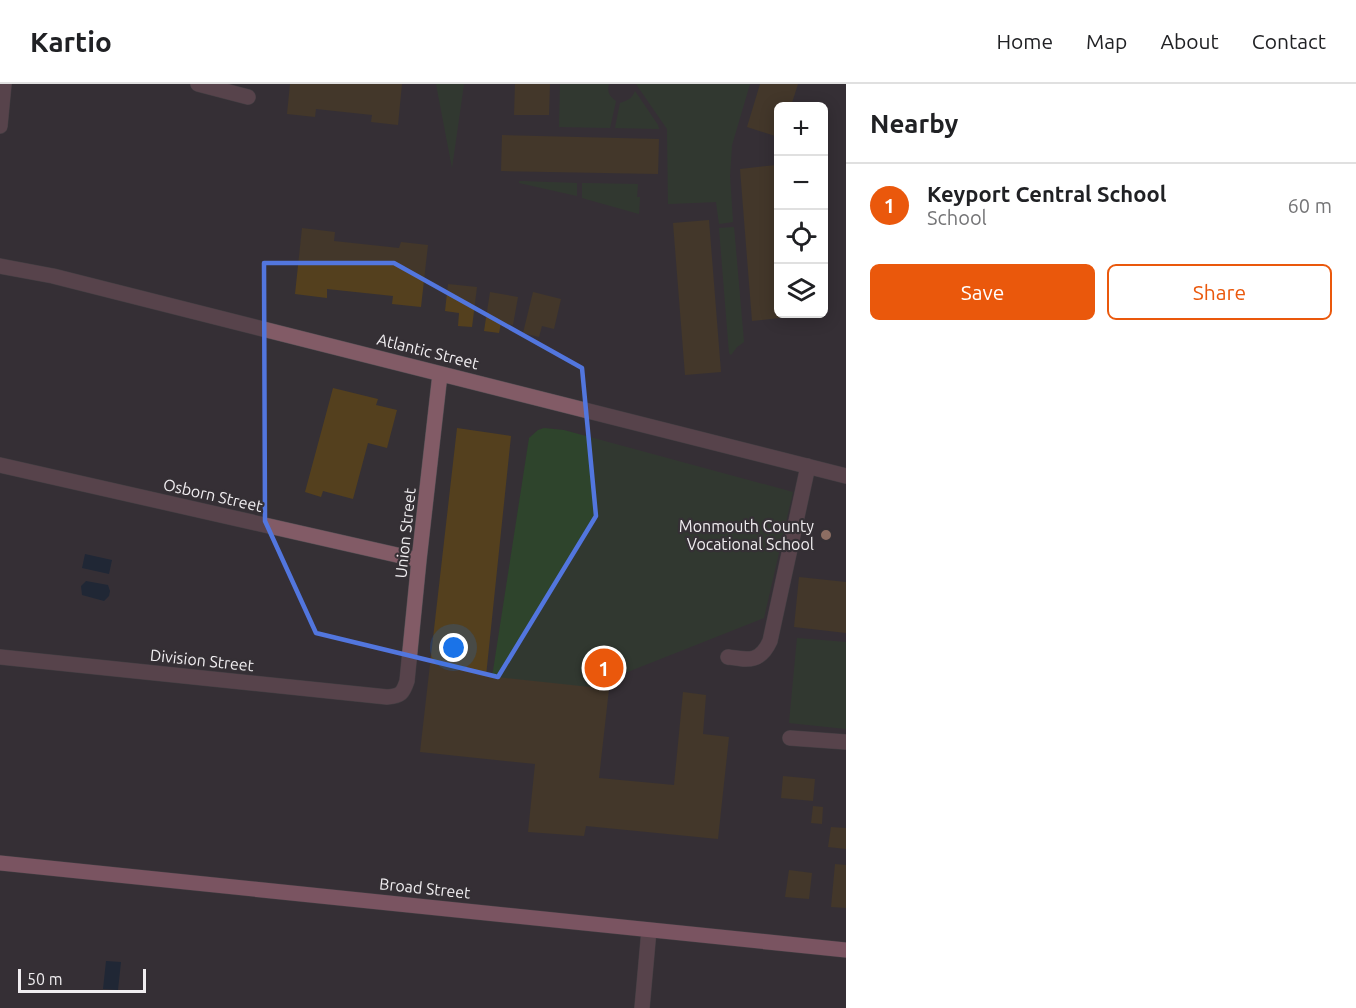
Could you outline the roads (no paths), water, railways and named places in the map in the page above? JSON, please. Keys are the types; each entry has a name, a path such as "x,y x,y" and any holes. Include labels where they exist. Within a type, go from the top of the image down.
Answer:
{"main road":[{"name":"Broad Street","path":"0,863 846,950"}],"street":[{"path":"0,126 4,84"},
{"path":"198,84 248,97"},
{"name":"Atlantic Street","path":"0,266 62,278 846,476"},
{"name":"Union Street","path":"400,694 404,691 407,681 440,374"},
{"name":"Osborn Street","path":"0,465 419,560"},
{"path":"728,657 756,658 764,653 770,641 808,466"},
{"name":"Division Street","path":"0,657 387,697 396,697 400,694"},
{"path":"790,738 846,742"},
{"path":"642,1008 649,930"}],"water":[{"path":"85,554 112,560 109,574 82,568"},
{"path":"86,581 108,585 109,596 104,601 82,595 81,586"},
{"path":"106,961 121,962 118,990 103,989"}],"place":[{"name":"Monmouth County Vocational School","path":"826,535"},
{"name":"Keyport Central School","path":"604,668"}]}
